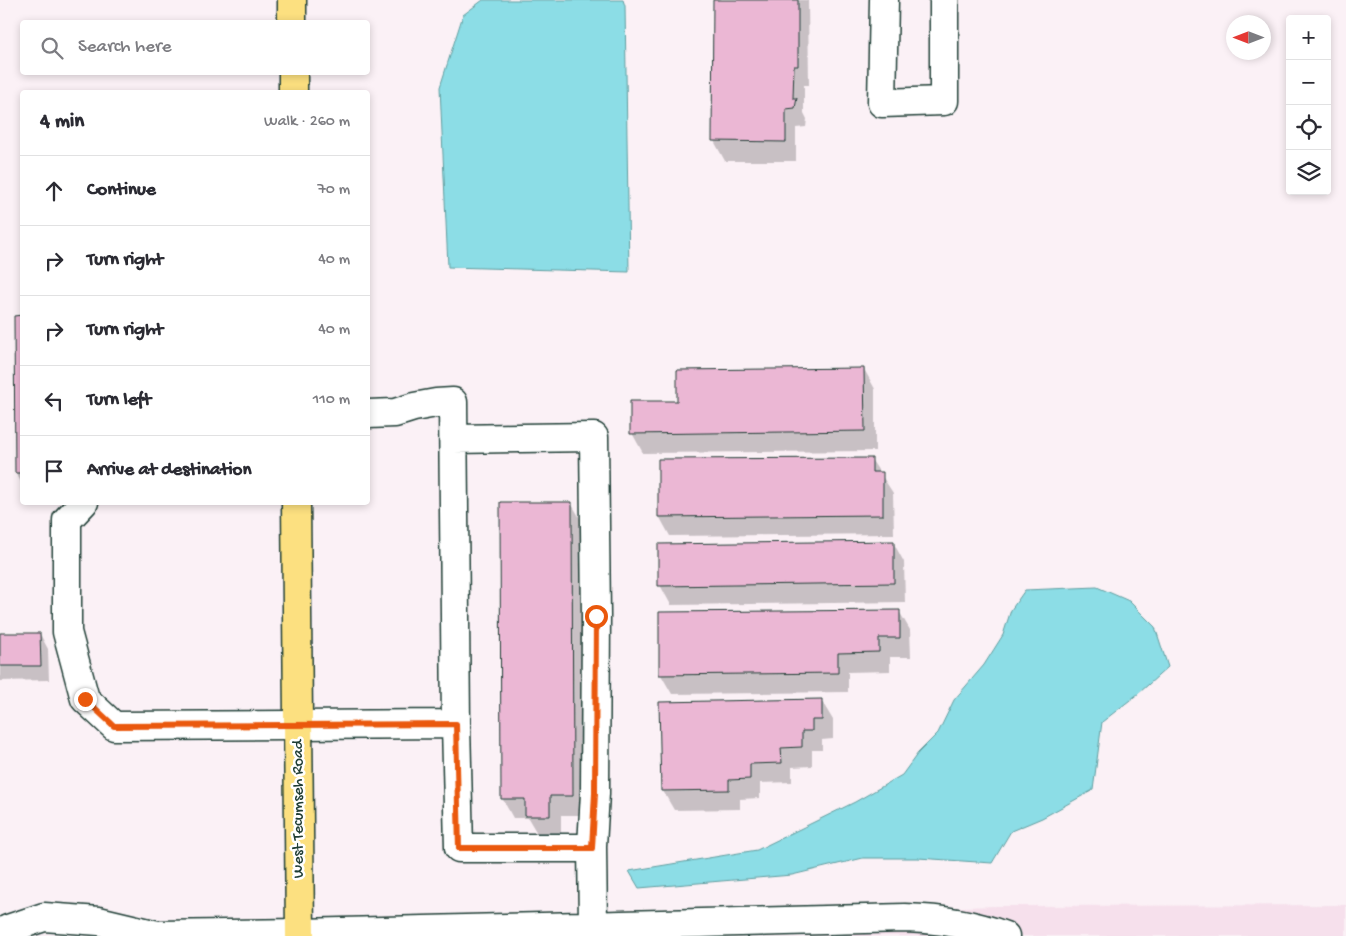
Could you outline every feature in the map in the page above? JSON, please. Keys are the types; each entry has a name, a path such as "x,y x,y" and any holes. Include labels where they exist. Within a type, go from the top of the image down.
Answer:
{"main road":[{"path":"292,0 292,20"},
{"path":"292,75 293,90"},
{"name":"West Tecumseh Road","path":"296,505 300,934"}],"lane":[{"path":"884,0 882,103 944,102 944,0"},
{"path":"370,414 395,413 414,407 453,402 459,848 592,848"},
{"path":"454,439 594,437 596,626 595,793 592,848 593,925"},
{"path":"81,505 67,520 67,632 85,699 114,726 456,724"},
{"path":"5,936 8,928 44,917 99,921 158,935 469,932 593,925 905,918 926,919 987,929 1005,936"}],"shaded area":[{"path":"1346,905 1346,936 422,936 422,921 998,906"}],"water":[{"path":"483,0 623,0 625,6 629,272 448,267 440,87 463,15"},
{"path":"1097,587 1129,601 1155,627 1168,667 1102,722 1093,790 1042,818 1011,831 992,863 918,858 863,858 792,875 639,888 629,871 757,850 855,802 902,775 918,753 938,733 954,700 984,665 1003,635 1011,610 1025,590"}],"building":[{"path":"713,0 798,0 798,66 794,66 793,98 797,98 795,108 786,109 786,142 712,141"},
{"path":"20,315 20,473 15,473 14,316"},
{"path":"864,368 865,431 630,434 630,401 677,401 677,370"},
{"path":"872,458 872,472 883,472 883,515 658,517 658,459"},
{"path":"500,502 572,502 573,796 550,796 550,816 525,816 525,799 501,799"},
{"path":"894,541 894,583 658,586 658,544"},
{"path":"900,610 900,638 879,638 879,652 838,653 838,673 659,675 659,612"},
{"path":"0,633 40,633 41,666 0,666"},
{"path":"822,699 822,720 812,720 812,731 802,731 802,747 781,748 782,763 750,764 750,779 729,780 729,790 661,791 659,702"}],"route":[{"path":"85,699 114,726 456,724 459,848 592,848 595,793 596,616"}]}
